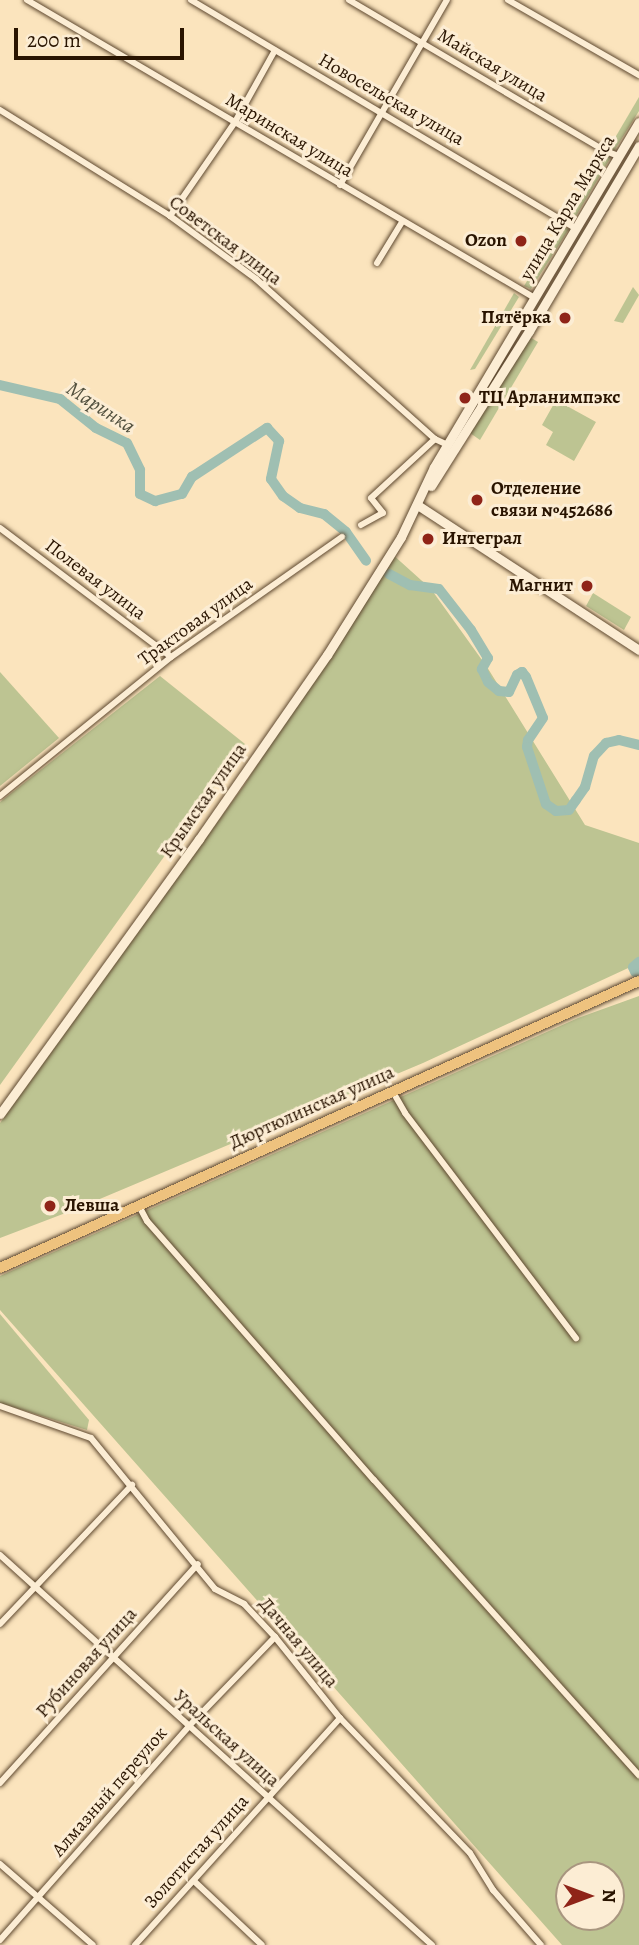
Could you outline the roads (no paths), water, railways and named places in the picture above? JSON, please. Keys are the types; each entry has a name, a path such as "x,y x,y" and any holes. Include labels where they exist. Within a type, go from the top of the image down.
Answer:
{"main road":[{"name":"улица Карла Маркса","path":"420,503 448,444 639,122"},
{"name":"улица Карла Маркса","path":"420,503 639,146"},
{"path":"552,266 563,273"},
{"path":"420,503 639,650"},
{"name":"Крымская улица","path":"0,1114 199,839 327,655 420,503"},
{"name":"Дюртюлинская улица","path":"0,1268 639,981"}],"street":[{"name":"Маринская улица","path":"27,0 535,298"},
{"name":"Новосельская улица","path":"191,0 575,228"},
{"name":"Майская улица","path":"349,0 605,151 619,156"},
{"path":"340,185 447,0"},
{"path":"508,0 639,75"},
{"path":"170,216 235,122 275,50"},
{"name":"Советская улица","path":"0,110 170,216 256,279 315,335 435,439 448,444"},
{"path":"377,263 402,222"},
{"path":"360,525 383,513 371,498 435,439"},
{"name":"Полевая улица","path":"0,528 171,657"},
{"name":"Трактовая улица","path":"0,796 171,657 342,537"},
{"path":"393,1091 405,1112 576,1338"},
{"path":"139,1206 148,1221 378,1484 639,1775"},
{"name":"Дачная улица","path":"0,1406 91,1438 198,1564 215,1588 244,1604 275,1637 340,1718 470,1853 494,1890 541,1945"},
{"path":"0,1624 132,1485"},
{"name":"Уральская улица","path":"0,1555 432,1945"},
{"name":"Рубиновая улица","path":"0,1783 198,1564"},
{"name":"Алмазный переулок","path":"0,1940 189,1727 275,1637"},
{"name":"Золотистая улица","path":"135,1945 340,1718"},
{"path":"0,1864 93,1945"},
{"path":"194,1881 262,1945"}],"waterway":[{"name":"Маринка","path":"0,385 60,399 96,428 127,443 140,470 140,494 155,501 182,494 192,477 267,428 279,441 271,479 283,496 300,508 324,514 346,532 366,561"},
{"name":"Маринка","path":"389,574 410,585 439,589 471,630 488,658 482,669 488,682 499,691 509,692 517,675 522,672 526,677 543,718 528,740 527,747 546,804 556,811 569,810 585,787 594,756 606,743 619,740 639,745"},
{"name":"Маринка","path":"635,972 633,967 639,962"}],"place":[{"name":"Ozon","path":"521,241"},
{"name":"Пятёрка","path":"565,318"},
{"name":"ТЦ Арланимпэкс","path":"465,398"},
{"name":"Отделение связи №452686","path":"477,500"},
{"name":"Интеграл","path":"428,539"},
{"name":"Магнит","path":"587,586"},
{"name":"Левша","path":"50,1206"}]}
